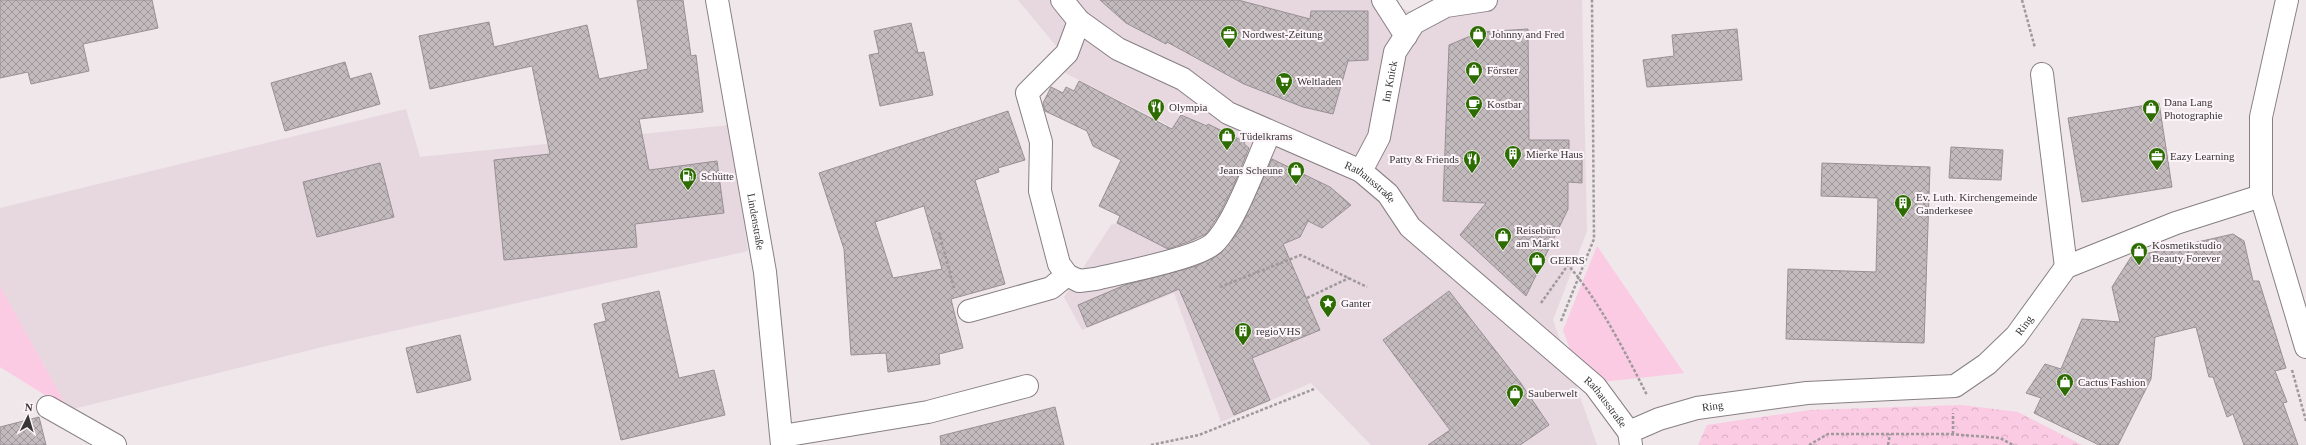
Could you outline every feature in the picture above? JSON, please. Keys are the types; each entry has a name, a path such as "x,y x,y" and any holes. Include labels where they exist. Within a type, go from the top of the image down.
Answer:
{"street":[{"name":"Lindenstraße","path":"717,0 765,272 782,440"},
{"name":"Rathausstraße","path":"1062,0 1079,21 1118,49 1183,79 1228,114 1361,171 1388,194 1410,227 1549,349 1595,386 1630,439"},
{"path":"1383,0 1406,36"},
{"name":"Im Knick","path":"1361,171 1379,137 1395,52 1414,23 1446,6 1486,0"},
{"path":"2287,0 2261,117 2261,196 2306,347"},
{"path":"1079,21 1067,53 1027,93 1041,142 1040,191 1059,264 1067,274 1079,281 1095,279 1197,253 1214,243 1229,222 1270,132"},
{"path":"2042,74 2066,267 2176,223 2261,196"},
{"name":"Ring","path":"1630,439 1660,419 1697,408 1807,393 1955,386 1987,364 2016,336 2066,267"},
{"path":"969,311 1051,288 1067,274"},
{"path":"782,440 928,412 1027,386"},
{"path":"48,407 115,445"}],"path":[{"path":"1549,349 1594,239 1592,0"},
{"path":"2022,0 2042,74"},
{"path":"938,232 959,306 969,311"},
{"path":"1220,287 1301,255 1367,287"},
{"path":"1525,327 1568,265 1579,278 1625,352 1660,419"},
{"path":"1307,298 1349,278"},
{"path":"1151,445 1199,436 1314,389"},
{"path":"1953,434 1954,409"},
{"path":"1809,445 1828,434 1953,434 2000,438 2013,445"},
{"path":"1888,445 1890,434"}],"shaded area":[{"path":"1018,0 1385,0 1408,11 1458,0 1582,0 1587,231 1553,320 1597,445 1371,445 1311,383 1221,422 1174,293 1082,330 1064,297 1111,225 1117,223 1172,127 1067,74 1047,55 1057,47"},
{"path":"406,109 420,157 729,125 748,251 322,347 69,410 0,286 0,208"}],"green space":[{"path":"1597,246 1684,373 1602,382 1572,355 1563,330"},
{"path":"0,286 69,410 0,367"},
{"path":"1962,405 2018,412 2082,445 1698,445 1707,425 1810,410"}],"building":[{"path":"0,0 152,0 158,28 83,44 89,71 31,84 28,72 0,78"},
{"path":"637,0 683,0 691,56 696,55 703,112 639,119 649,170 717,161 724,213 635,224 637,247 504,260 494,160 550,154 532,66 430,89 419,36 489,22 494,47 587,25 599,79 648,69"},
{"path":"1100,0 1238,0 1310,19 1311,11 1368,11 1368,60 1348,61 1333,114 1303,107 1244,84 1167,42 1166,44 1126,23"},
{"path":"911,23 918,53 924,52 933,95 880,106 869,55 879,53 874,31"},
{"name":"Mierke Haus","path":"1528,29 1529,140 1569,140 1569,155 1582,155 1582,183 1568,182 1568,209 1526,296 1460,235 1486,203 1443,201 1449,45 1480,32"},
{"path":"1737,29 1742,80 1647,87 1643,60 1674,56 1672,35"},
{"path":"345,62 350,79 371,73 380,104 285,131 271,83"},
{"path":"1079,81 1172,129 1181,115 1207,126 1208,124 1245,142 1244,144 1249,148 1234,185 1219,215 1206,234 1168,249 1117,223 1120,216 1099,206 1121,160 1093,146 1087,131 1045,111 1043,103 1051,87 1063,93 1066,87 1074,91"},
{"path":"2159,103 2172,187 2082,202 2068,118"},
{"path":"1008,111 1025,160 998,168 999,172 975,180 1005,284 951,299 963,348 939,354 940,364 888,372 886,353 851,355 844,249 819,173","holes":["924,206 942,269 893,278 875,222"]},
{"path":"1951,147 2003,150 2001,180 1949,178"},
{"path":"1272,159 1330,187 1351,205 1322,228 1308,221 1300,237 1283,244 1320,330 1252,358 1270,400 1234,415 1179,289 1087,327 1078,305 1125,285 1197,266 1221,253 1241,227"},
{"path":"380,163 394,217 317,237 303,182"},
{"name":"Ev. Luth. Kirchengemeinde Ganderkesee","path":"1822,163 1930,167 1924,343 1786,339 1788,269 1876,272 1878,198 1821,196"},
{"path":"2233,234 2244,241 2253,281 2259,281 2286,368 2275,371 2287,402 2283,403 2298,445 2244,445 2233,414 2227,417 2213,377 2209,377 2196,327 2155,337 2151,379 2118,445 2099,445 2034,413 2041,398 2026,393 2045,364 2061,369 2082,319 2120,322 2112,287 2131,257"},
{"path":"659,291 679,378 714,370 725,415 621,440 594,324 606,321 602,304"},
{"path":"1449,291 1520,382 1549,425 1520,445 1428,445 1450,430 1383,340"},
{"path":"460,335 471,380 417,393 406,348"},
{"path":"1055,407 1064,445 941,445 940,436"},
{"path":"39,417 46,445 0,445 0,427"}],"place":[{"name":"Nordwest-Zeitung","path":"1229,49"},
{"name":"Johnny and Fred","path":"1478,49"},
{"name":"Förster","path":"1474,85"},
{"name":"Weltladen","path":"1284,96"},
{"name":"Kostbar","path":"1474,119"},
{"name":"Olympia","path":"1156,122"},
{"name":"Dana Lang Photographie","path":"2151,123"},
{"name":"Tüdelkrams","path":"1227,151"},
{"name":"Mierke Haus","path":"1513,169"},
{"name":"Eazy Learning","path":"2157,171"},
{"name":"Patty & Friends","path":"1472,174"},
{"name":"Jeans Scheune","path":"1296,185"},
{"name":"Schütte","path":"688,191"},
{"name":"Ev. Luth. Kirchengemeinde Ganderkesee","path":"1903,218"},
{"name":"Reisebüro am Markt","path":"1503,251"},
{"name":"Kosmetikstudio Beauty Forever","path":"2139,266"},
{"name":"GEERS","path":"1537,275"},
{"name":"Ganter","path":"1328,318"},
{"name":"regioVHS","path":"1243,346"},
{"name":"Cactus Fashion","path":"2065,397"},
{"name":"Sauberwelt","path":"1515,408"}]}
